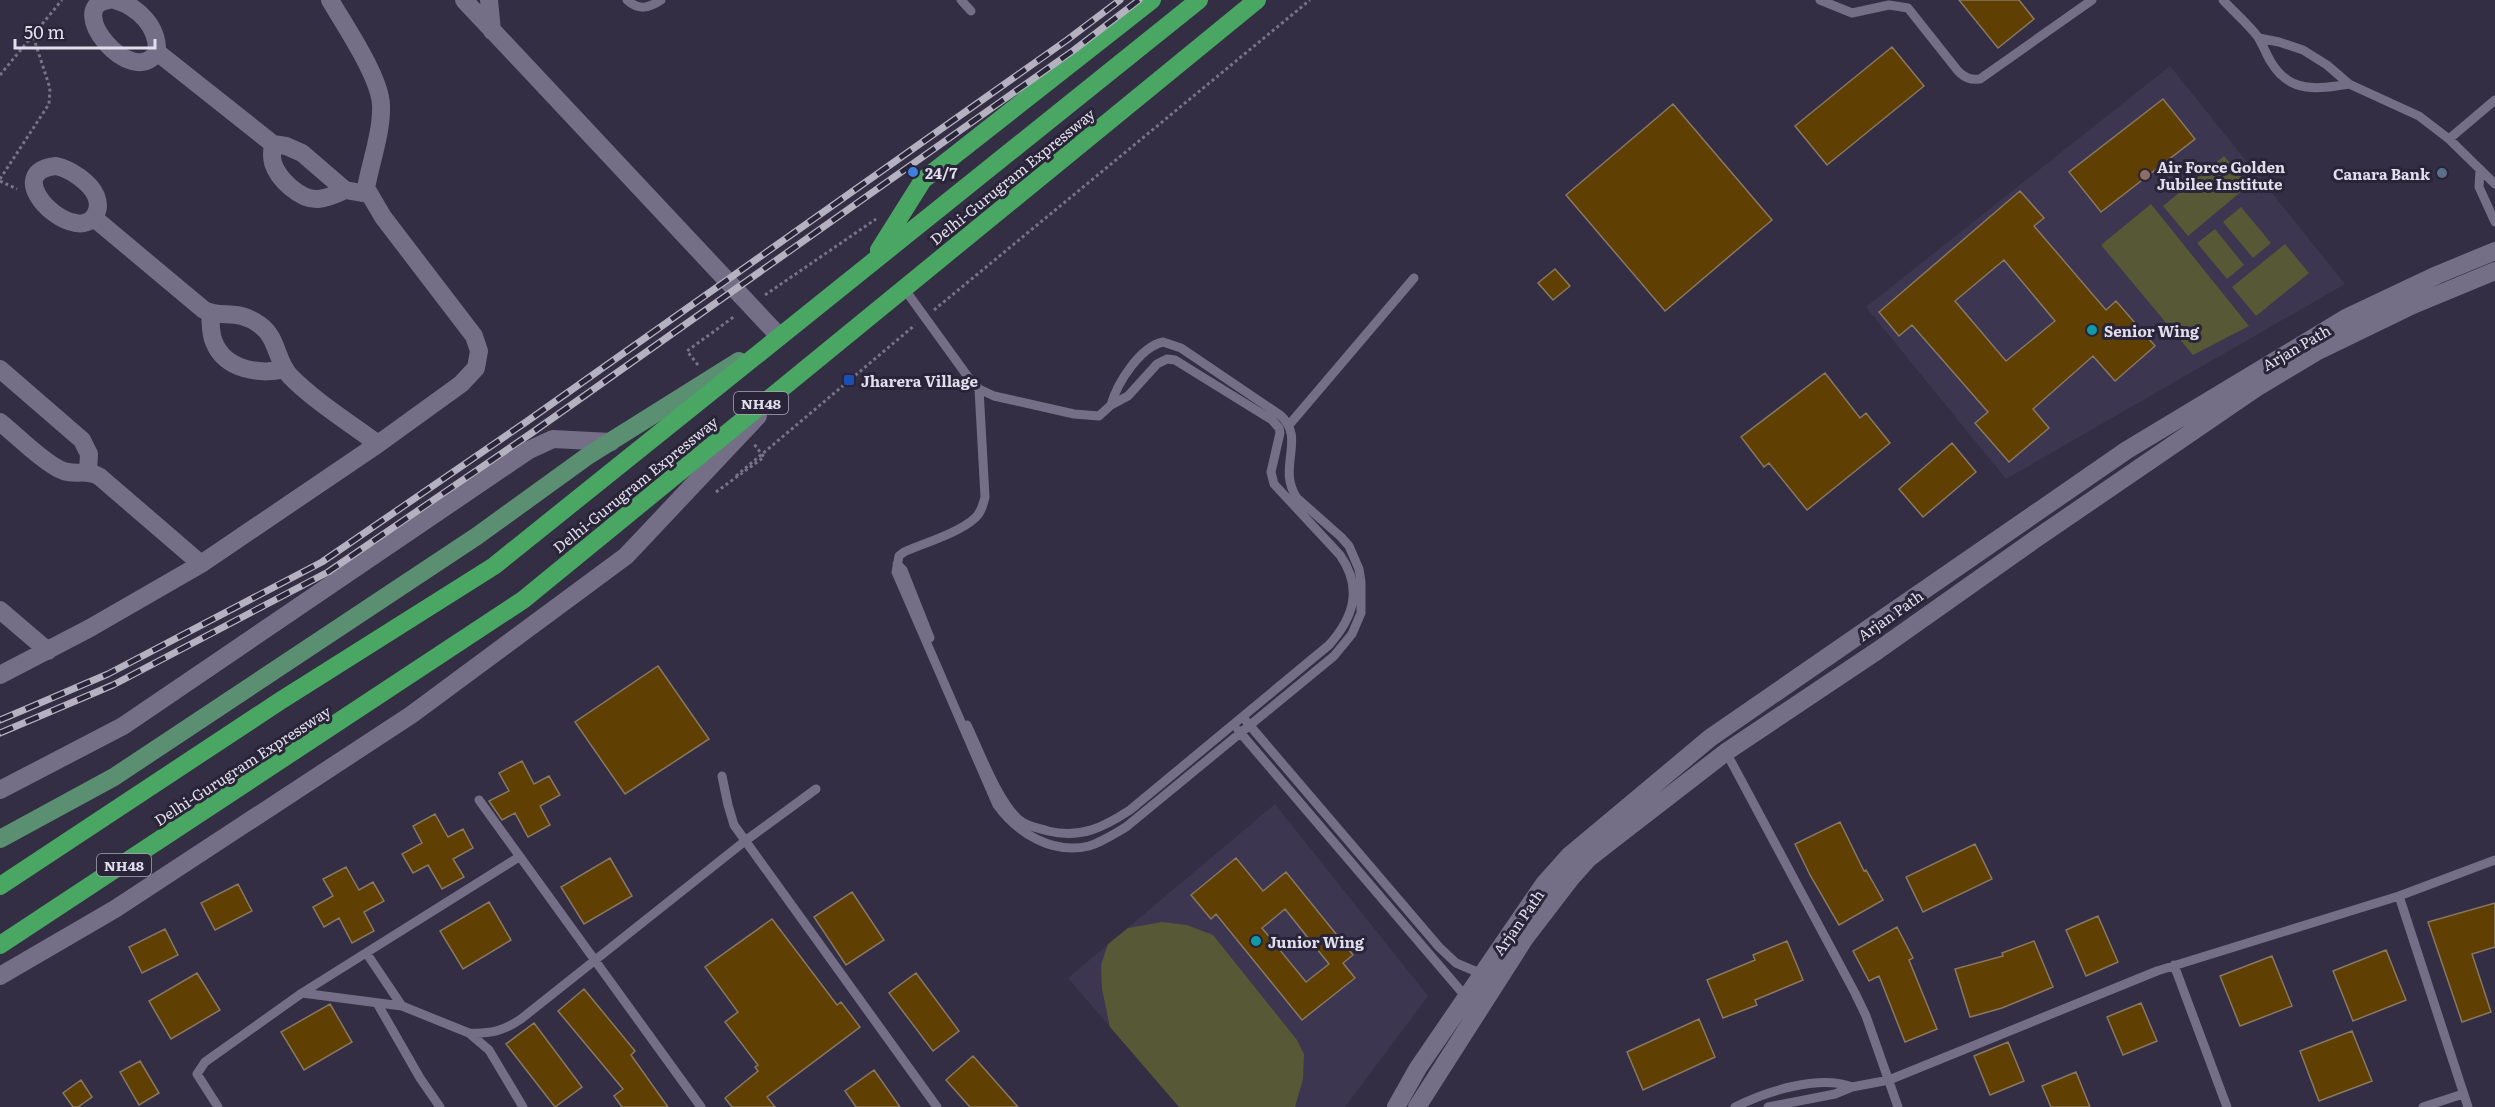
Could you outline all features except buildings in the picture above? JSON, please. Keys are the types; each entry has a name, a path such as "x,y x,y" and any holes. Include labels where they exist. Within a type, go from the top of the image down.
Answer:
{"highway":[{"path":"872,262 923,180 1152,0"},
{"name":"Delhi-Gurugram Expressway","path":"0,886 225,740 280,701 494,566 1199,0"},
{"name":"Delhi-Gurugram Expressway","path":"0,945 523,600 903,287 1257,0"}],"main road":[{"path":"110,0 98,5 92,16 94,25 107,43 120,55 137,62 149,60 157,52"},
{"path":"116,0 131,6 147,21 156,36 157,52 273,144 286,146 302,153 345,190"},
{"path":"0,675 48,651 201,564 378,444 461,384 476,368 479,351 474,336 368,194 366,188 381,116 381,102 373,77 330,0"},
{"path":"0,839 114,777 467,543 610,442 779,336 464,0"},
{"path":"489,0 492,31"},
{"path":"273,144 274,166 288,184 307,197 319,199 345,190 368,194"},
{"path":"94,218 197,305 210,313 239,314 260,325 273,340 285,369 295,380 378,444"},
{"name":"Arjan Path","path":"1396,1107 1418,1068 1544,884 1569,856 1710,738 2127,450 2346,318 2437,275 2495,251"},
{"name":"Arjan Path","path":"1417,1107 1526,938 1576,871 1588,859 1726,752 1877,651 2256,388 2316,352 2413,305 2495,271"},
{"path":"210,313 214,342 229,360 250,371 269,373 285,369"},
{"path":"0,369 82,440 89,454 88,471"},
{"path":"0,976 115,909 411,715 626,556 798,373"},
{"path":"0,422 59,469 72,473 88,471 100,477 201,564"},
{"path":"0,790 123,726 529,450 553,439 610,442"},
{"path":"0,610 48,651"}],"lane":[{"path":"627,0 639,8 648,8 661,0"},
{"path":"961,0 971,12"},
{"path":"1820,0 1852,13 1889,5 1908,8 1958,70 1965,77 1973,80 1980,78 2092,0"},
{"path":"2223,0 2259,38 2276,69 2295,84 2320,89 2349,84"},
{"path":"2259,38 2303,50 2327,65 2349,84 2406,109 2449,139 2495,184"},
{"path":"2449,139 2495,100"},
{"path":"2480,169 2479,187 2495,222"},
{"path":"1289,425 1414,278"},
{"path":"897,564 903,570 984,763 1009,808 1021,822 1029,826 1063,834 1092,832 1106,826 1130,810 1329,645 1347,623 1353,592 1346,563 1274,484 1271,472 1280,433 1272,420 1175,360 1167,359 1157,364 1128,396 1111,405 1098,416 1093,417 994,396 979,389 903,287"},
{"path":"979,389 985,497 982,508 967,524 904,552 899,556 897,575 990,793 1006,818 1034,838 1053,846 1074,848 1088,846 1126,827 1334,656 1352,634 1361,613 1361,582 1349,546 1297,498 1291,489 1288,472 1292,437 1289,425 1280,415 1181,348 1163,342 1149,348 1128,372 1116,389 1111,405"},
{"path":"1242,717 1448,956 1464,967 1482,974"},
{"path":"1234,724 1466,997"},
{"path":"1726,752 1855,993 1866,1016 1898,1107"},
{"path":"722,776 730,815 745,841 938,1107"},
{"path":"302,993 402,1006 470,1033 488,1034 501,1031 521,1019 745,841 816,789"},
{"path":"479,800 701,1107"},
{"path":"218,1107 197,1074 200,1066 302,993 519,857"},
{"path":"1768,1107 1835,1094 1852,1087 1889,1080 2174,965 2399,896 2495,860"},
{"path":"2399,896 2468,1107"},
{"path":"367,954 402,1006"},
{"path":"2174,965 2223,1106"},
{"path":"377,1003 420,1078 440,1107"},
{"path":"470,1033 489,1050 523,1107"},
{"path":"1735,1107 1762,1095 1788,1088 1833,1082 1852,1087"},
{"path":"2423,1107 2463,1094"}],"path":[{"path":"0,75 62,0"},
{"path":"764,457 716,492 1310,0"},
{"path":"0,179 49,104 50,88 33,36"},
{"path":"687,351 724,325"}],"shaded area":[{"name":"Air Force Golden Jubilee Institute","path":"2170,66 2345,284 2006,479 1866,307"},
{"path":"1275,804 1428,996 1345,1107 1179,1107 1068,978"}],"green space":[{"path":"2224,156 2249,185 2188,236 2163,206"},
{"path":"2151,204 2249,326 2193,355 2101,245"},
{"path":"2241,207 2271,243 2253,258 2223,222"},
{"path":"2215,229 2244,265 2227,279 2197,243"},
{"path":"2285,244 2309,273 2256,316 2232,287"},
{"path":"1162,922 1187,925 1213,935 1297,1040 1304,1054 1303,1079 1295,1107 1179,1107 1110,1027 1102,989 1101,965 1108,944 1128,928"}],"railway":[{"path":"0,720 108,674 322,562 526,422 1067,40 1120,0"},
{"path":"0,733 113,685 328,572 533,432 1074,50 1139,0"}],"place":[{"name":"24/7","path":"913,172"},
{"name":"Canara Bank","path":"2442,173"},
{"name":"Air Force Golden Jubilee Institute","path":"2145,175"},
{"name":"Senior Wing","path":"2092,330"},
{"name":"Jharera Village","path":"849,380"},
{"name":"Junior Wing","path":"1256,941"}]}
